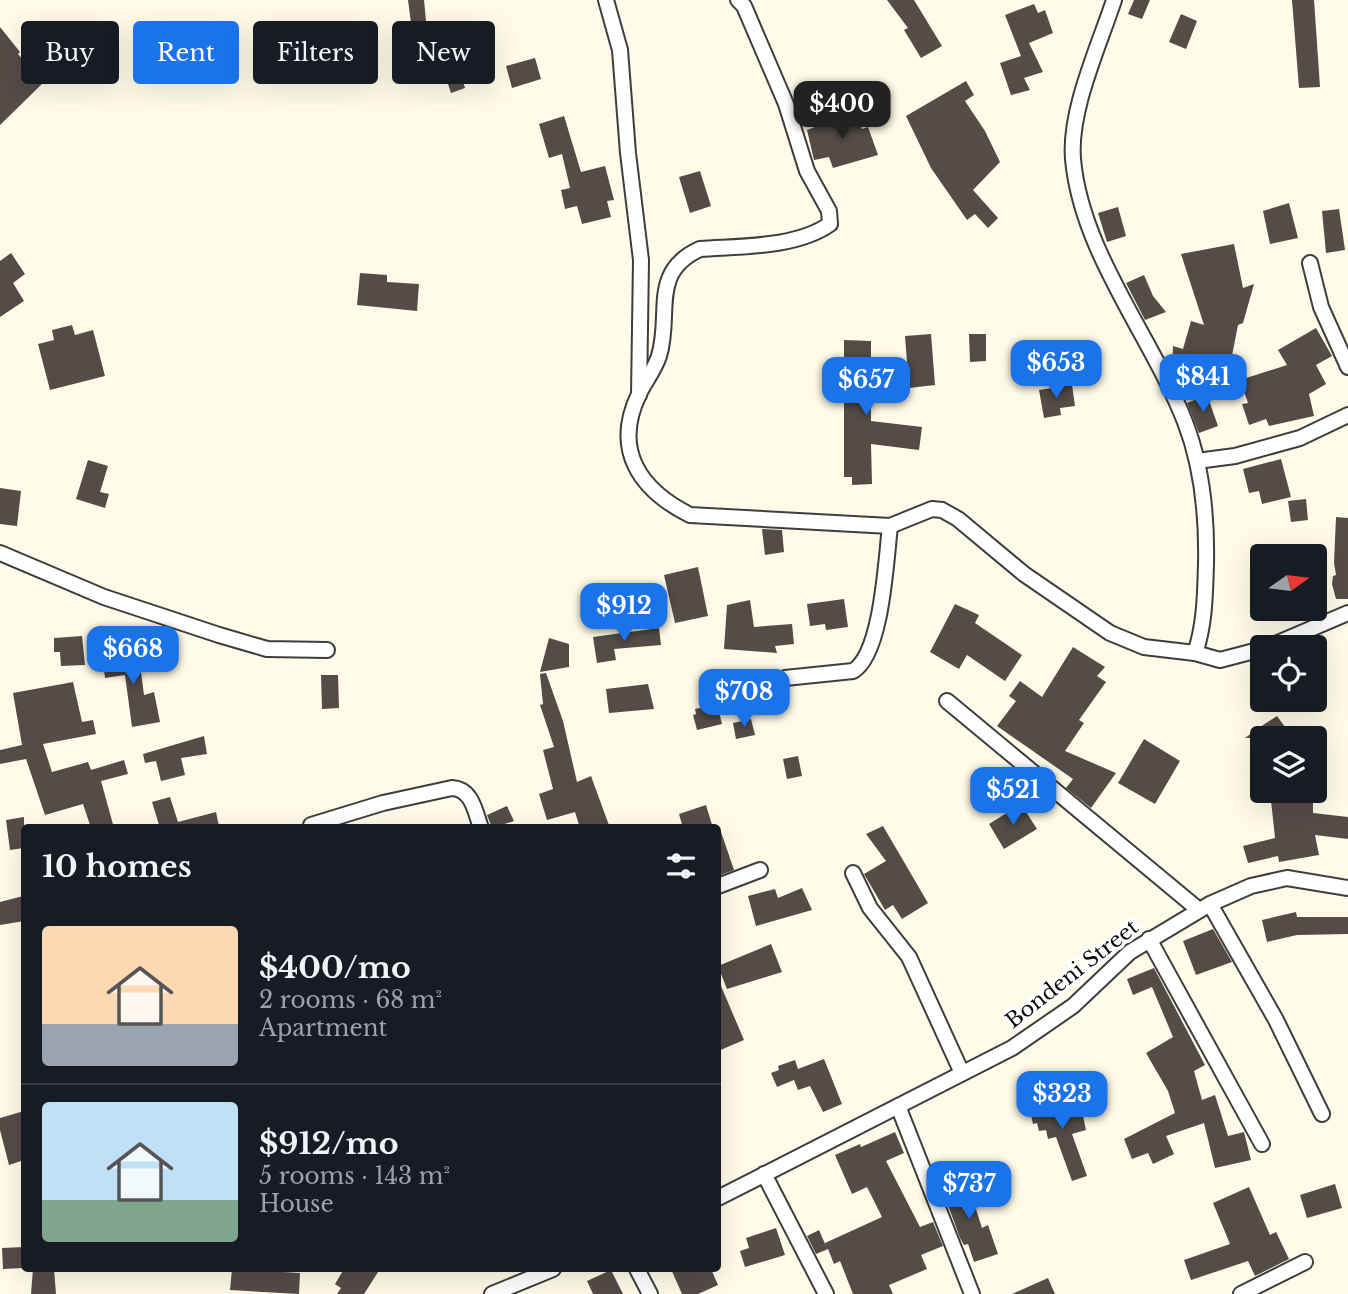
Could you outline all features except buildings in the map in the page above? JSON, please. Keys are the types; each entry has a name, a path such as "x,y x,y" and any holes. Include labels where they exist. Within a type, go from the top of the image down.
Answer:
{"street":[{"path":"606,0 621,50 628,153 641,260 639,395"},
{"path":"738,0 744,6 786,104 807,171 829,211 830,224 818,232 800,237 700,249 687,255 666,282 660,355 639,395 629,432 632,459 640,478 673,507 690,515 890,526 932,509 942,510 958,519 1024,574 1110,633 1144,647 1195,653 1220,660 1250,652"},
{"path":"1114,0 1082,90 1073,157 1094,240 1185,421 1197,461 1206,560 1202,632 1195,653"},
{"path":"1310,263 1321,307 1348,367"},
{"path":"1197,461 1235,456 1300,438 1348,415"},
{"path":"785,678 853,671 862,665 874,639 890,526"},
{"path":"0,553 104,597 231,639 267,649 327,650"},
{"path":"1295,635 1348,613"},
{"path":"947,701 1205,907 1276,1020 1322,1114"},
{"path":"314,824 383,803 452,788 462,788 468,794 479,824"},
{"path":"721,885 760,870"},
{"path":"853,873 870,908 909,957 962,1073"},
{"name":"Bondeni Street","path":"721,1196 1012,1048 1073,1006 1149,939 1205,907 1251,886 1287,878 1348,887"},
{"path":"1149,939 1262,1144"},
{"path":"898,1106 972,1294"},
{"path":"764,1174 826,1294"},
{"path":"1241,1294 1305,1262"},
{"path":"492,1294 546,1272"},
{"path":"639,1272 650,1294"}]}
